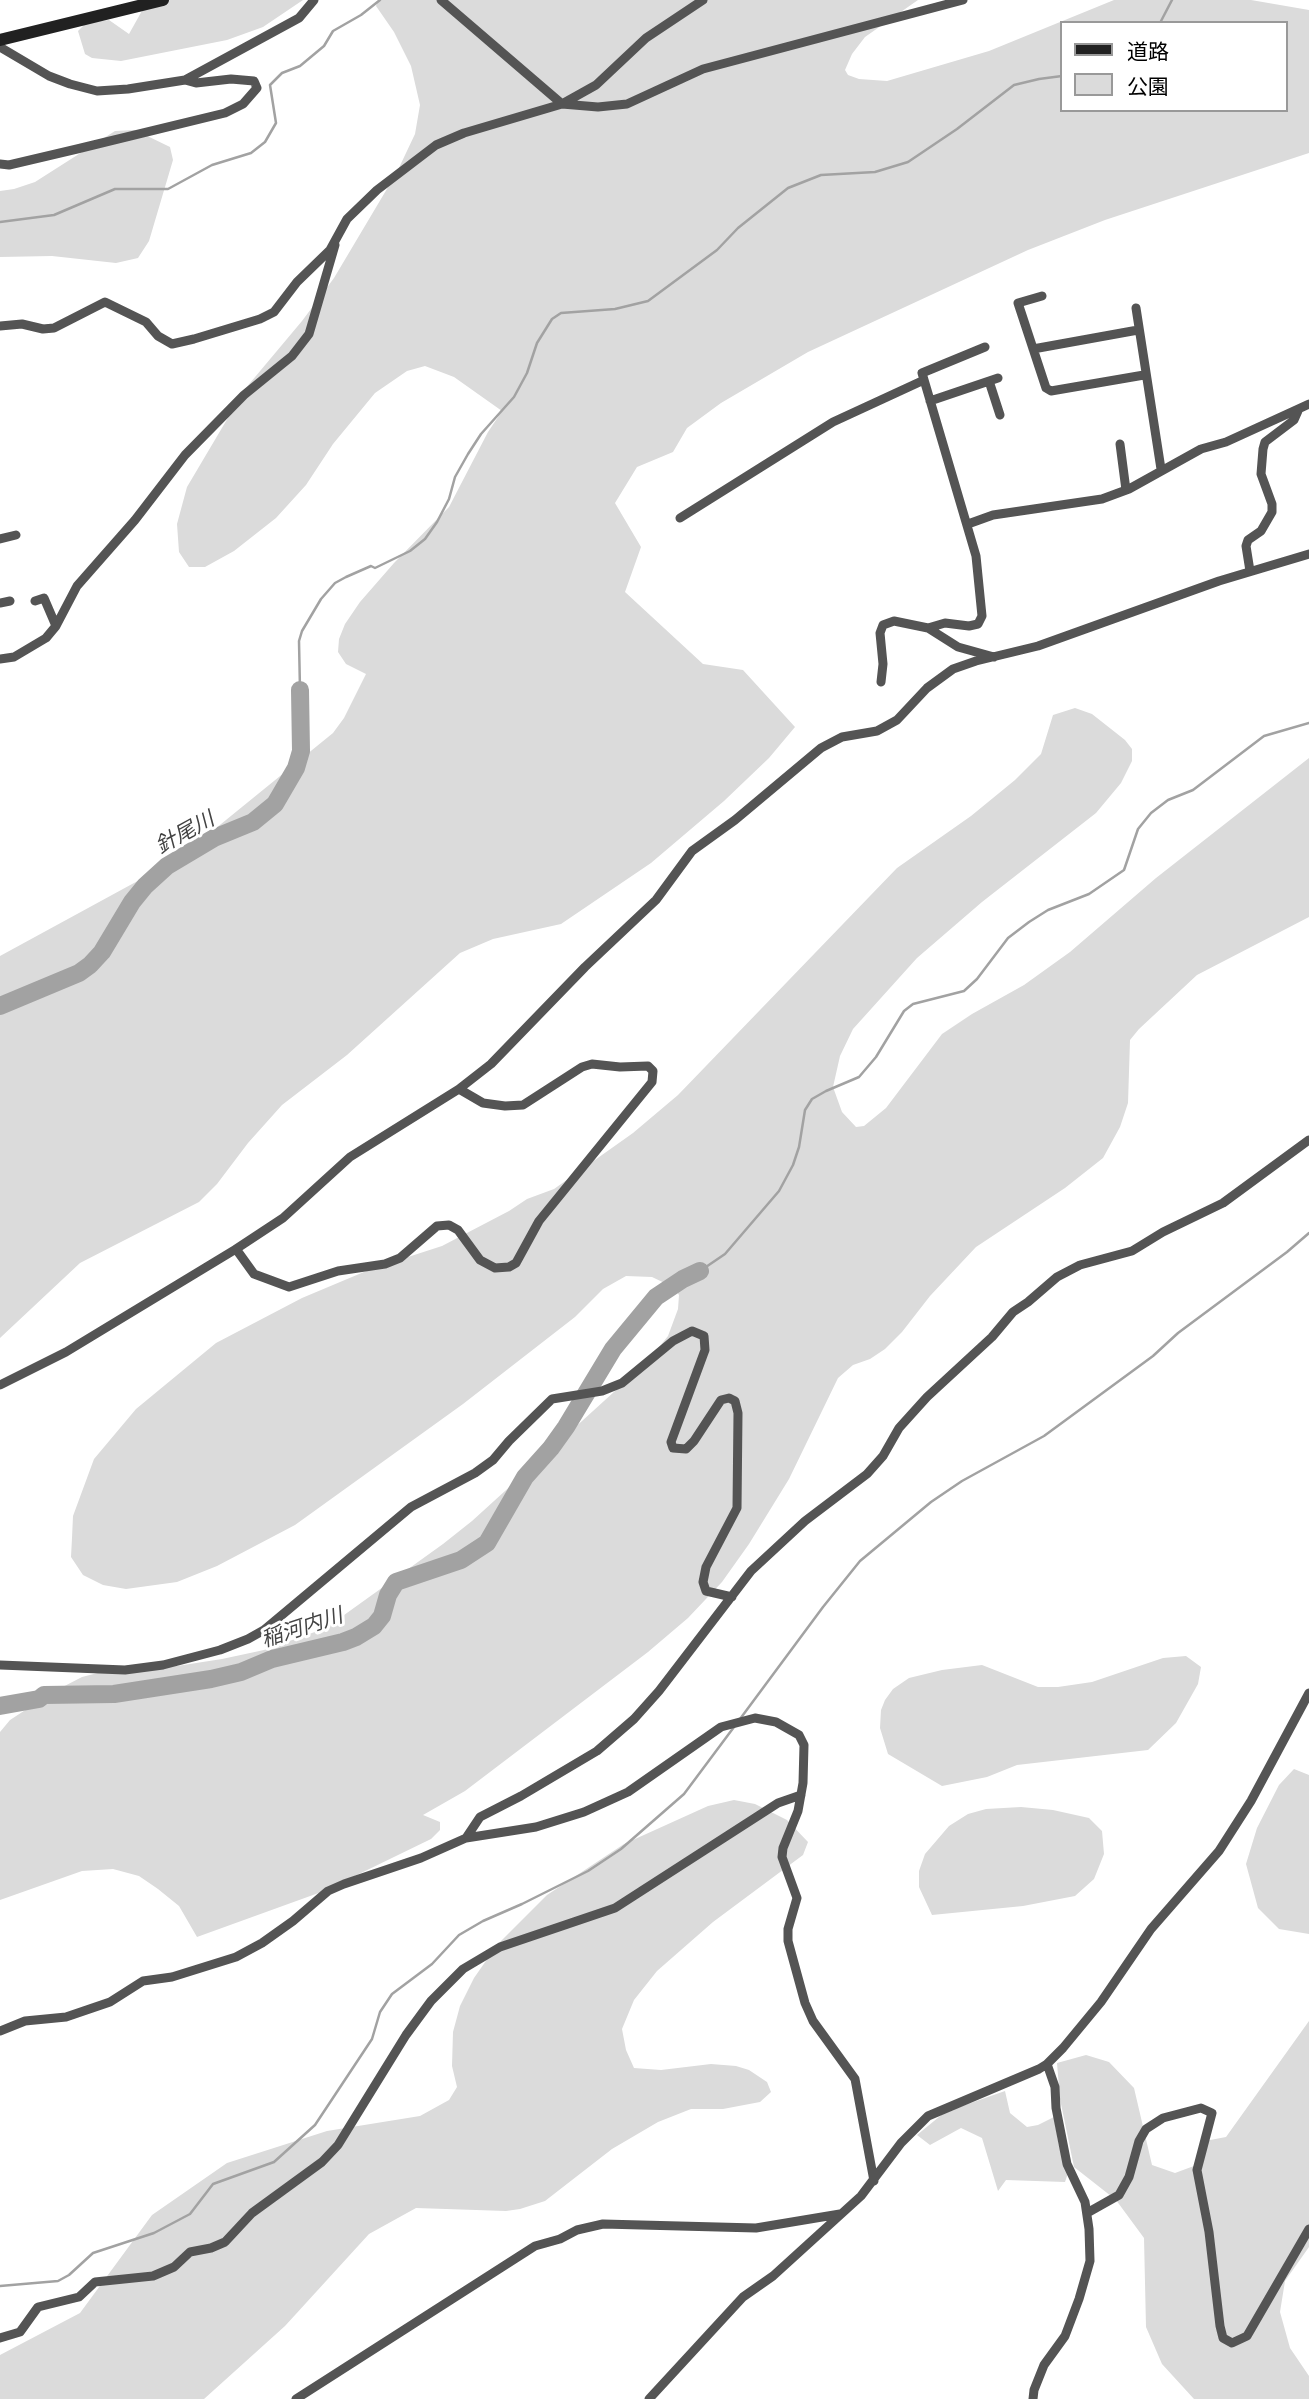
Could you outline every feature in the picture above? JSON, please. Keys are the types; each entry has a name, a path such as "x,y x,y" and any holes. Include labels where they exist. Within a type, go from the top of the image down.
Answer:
{"street":[{"path":"0,40 163,0"},
{"path":"0,47 49,76 97,91 128,89 185,80 299,18 314,0"},
{"path":"441,0 562,104 598,107 627,103 702,69 963,0"},
{"path":"0,326 22,324 43,329 54,328 105,302 146,321 158,336 172,344 194,340 274,312 297,282 330,250 347,219 377,190 436,145 562,104 596,85 646,38 703,0"},
{"path":"0,164 9,165 225,113 243,104 257,88 254,81 231,79 196,83 185,80"},
{"path":"0,659 14,657 37,645 56,626 77,586 135,520 185,455 244,395 292,356 309,334 337,237"},
{"path":"1042,296 1018,303 1046,388 1051,391 1144,375"},
{"path":"1136,308 1144,375 1161,469"},
{"path":"1033,349 1138,330"},
{"path":"928,628 945,623 969,626 978,624 982,616 976,556 922,373 985,347"},
{"path":"930,401 993,379 1000,415"},
{"path":"680,518 833,422 924,380"},
{"path":"968,524 993,515 1102,499 1126,490 1201,449 1226,442 1309,404"},
{"path":"1250,571 1248,540 1261,531 1272,512 1272,504 1261,474 1265,442 1294,420 1298,411"},
{"path":"1120,444 1126,490"},
{"path":"0,539 16,535"},
{"path":"0,1385 65,1352 236,1249 283,1218 350,1157 459,1089 491,1064 585,967 656,900 692,851 735,820 821,748 842,737 877,732 897,720 927,688 953,668 1091,629 1250,571 1309,554"},
{"path":"35,601 44,598 56,626"},
{"path":"0,604 10,601"},
{"path":"881,682 883,664 880,634 883,625 894,621 928,628 958,647 995,657"},
{"path":"236,1249 254,1274 289,1287 338,1271 385,1264 400,1258 437,1226 449,1224 458,1230 480,1260 495,1268 509,1267 516,1263 539,1221 652,1082 653,1071 648,1066 592,1064 582,1067 523,1105 483,1103 459,1089"},
{"path":"466,1838 480,1817 597,1751 634,1719 659,1691 751,1571 805,1521 867,1474 883,1457 899,1428 927,1397 992,1337 1013,1312 1056,1277 1080,1265 1132,1251 1163,1232 1223,1203 1309,1140"},
{"path":"0,1665 125,1670 186,1659 248,1639 274,1621 411,1507 494,1460 544,1407 559,1396 603,1391 622,1382 685,1333 692,1331 704,1336 705,1350 671,1441 673,1448 685,1450 721,1400 729,1398 735,1401 738,1413 737,1508 706,1567 703,1582 706,1591 732,1597"},
{"path":"649,2399 743,2297 773,2276 862,2196 901,2143 928,2116 1047,2064 1101,2002 1151,1929 1219,1851 1251,1801 1309,1693"},
{"path":"0,2031 25,2021 66,2017 110,2002 144,1981 172,1977 236,1957 284,1928 328,1891 421,1858 466,1838 536,1827 584,1812 628,1791 721,1727 755,1718 775,1722 799,1735 804,1745 801,1795 782,1857 797,1898 788,1929 788,1941 805,2003 813,2021 855,2080 874,2181"},
{"path":"0,2338 20,2332 38,2307 79,2297 94,2282 153,2276 173,2267 190,2252 225,2242 251,2213 322,2162 338,2145 406,2035 431,2001 463,1969 500,1947 615,1908 778,1803 801,1795"},
{"path":"1033,2399 1044,2365 1065,2336 1090,2261 1085,2202 1067,2164 1056,2108 1055,2087 1047,2064"},
{"path":"1087,2213 1119,2195 1129,2177 1139,2141 1146,2129 1163,2118 1201,2108 1212,2113 1197,2170 1209,2232 1220,2326 1223,2339 1231,2343 1247,2336 1309,2229"},
{"path":"296,2399 535,2246 560,2239 577,2230 604,2224 756,2228 842,2214"}],"green space":[{"path":"148,0 303,0 263,27 227,40 121,61 92,58 85,54 78,31 86,23 109,20 129,34"},
{"path":"378,0 918,0 865,37 852,54 845,70 848,75 859,79 887,81 989,51 1060,22 1060,112 1288,112 1288,21 1063,21 1114,0 1251,0 1309,10 1309,153 1105,220 1028,250 808,352 721,403 687,428 673,452 637,467 615,503 641,547 625,592 703,664 743,670 795,727 769,758 724,801 651,863 561,924 493,939 460,953 347,1055 282,1105 199,1202 80,1263 0,1338 0,956 178,859 333,733 344,718 366,674 346,664 338,652 339,639 345,624 394,563 449,507 488,432 502,411 454,377 425,366 407,371 375,393 333,444 306,485 276,518 234,551 205,567 189,567 179,552 177,524 187,487 245,389 334,278 397,172 415,134 420,105 411,66 394,32 376,6"},
{"path":"135,130 170,147 173,160 149,241 138,258 116,263 52,256 0,257 0,191 35,182 115,131"},
{"path":"1075,708 1092,714 1125,740 1132,749 1132,761 1121,783 1096,813 982,902 917,958 853,1029 840,1056 833,1087 842,1112 856,1127 864,1126 886,1108 942,1034 1024,985 1070,952 1156,878 1309,758 1309,917 1197,975 1139,1029 1130,1040 1128,1103 1120,1127 1103,1158 1065,1188 976,1247 885,1349 870,1359 853,1365 838,1378 789,1479 722,1582 688,1618 648,1652 465,1791 423,1815 440,1822 440,1830 431,1839 324,1891 197,1937 179,1906 158,1889 139,1876 113,1869 82,1871 0,1900 0,1732 10,1720 82,1677 129,1665 177,1666 222,1659 264,1650 326,1628 472,1521 648,1361 668,1336 678,1309 679,1295 673,1287 652,1277 626,1276 603,1289 575,1317 463,1404 295,1525 217,1566 177,1582 126,1589 103,1585 83,1575 71,1557 73,1516 94,1459 136,1409 216,1343 302,1298 371,1269 442,1246 527,1199 554,1189 633,1133 678,1095 897,868 971,816 1015,780 1041,754 1053,715"},
{"path":"1186,1656 1201,1667 1198,1684 1176,1723 1148,1750 1017,1765 987,1777 942,1786 888,1754 880,1728 881,1710 893,1689 909,1678 942,1670 982,1665 1038,1687 1058,1687 1092,1682 1163,1658"},
{"path":"1294,1769 1309,1775 1309,1934 1279,1929 1258,1908 1246,1864 1257,1828 1279,1785"},
{"path":"734,1800 755,1804 787,1820 808,1842 803,1855 713,1922 657,1971 634,2000 622,2029 626,2050 634,2068 661,2070 711,2064 736,2066 749,2070 767,2082 771,2092 760,2102 723,2109 691,2109 658,2122 612,2149 545,2201 520,2209 506,2211 416,2208 369,2234 285,2326 204,2399 0,2399 0,2355 80,2313 152,2215 227,2163 327,2131 420,2116 449,2100 457,2087 452,2066 453,2032 460,2006 474,1978 497,1945 547,1895 624,1844 708,1806"},
{"path":"1021,1807 1053,1810 1089,1818 1102,1831 1104,1854 1094,1879 1075,1896 1023,1906 932,1915 919,1887 919,1871 925,1854 949,1826 968,1814 986,1809"},
{"path":"1309,2021 1309,2247 1285,2281 1280,2312 1290,2348 1309,2376 1309,2399 1194,2399 1162,2364 1146,2327 1144,2238 1116,2200 1074,2167 1060,2099 1057,2063 1086,2055 1109,2062 1134,2088 1152,2165 1175,2173 1202,2163 1205,2141 1226,2137"},
{"path":"1005,2091 1010,2113 1027,2127 1054,2117 1059,2146 1068,2173 1065,2182 1006,2180 998,2191 982,2138 961,2128 930,2145 917,2135 945,2112"}],"waterway":[{"path":"0,222 54,215 115,189 168,189 212,165 251,153 265,142 276,123 270,85 282,73 300,66 324,46 333,31 380,0"},
{"path":"1161,21 1172,0"},
{"path":"300,690 299,641 321,599 335,583 410,551 425,539 449,499 455,477 468,454 481,434 514,397 527,373 537,343 552,319 561,313 615,309 648,301 717,250 738,228 788,188 821,175 875,172 908,162 1014,85 1060,76"},
{"name":"針尾川","path":"0,1006 79,973 90,965 102,952 132,902 167,866 214,838 253,822 275,804 296,768 301,751 300,690"},
{"path":"700,1271 725,1254 779,1191 793,1165 805,1110 812,1099 859,1077 876,1057 904,1011 913,1004 964,991 977,979 1008,938 1029,922 1048,910 1089,894 1124,870 1138,829 1151,813 1168,800 1193,790 1264,736 1309,723"},
{"path":"740,1719 860,1561 931,1502 962,1481 1044,1436 1153,1356 1178,1333 1309,1233"},
{"name":"稲河内川","path":"0,1706 39,1699 44,1695 114,1694 211,1679 241,1672 272,1659 343,1642 374,1626 382,1616 388,1595 396,1582 461,1560 487,1543 525,1477 566,1427 613,1349 656,1297 700,1271"},
{"path":"0,2286 58,2281 69,2275 93,2253 154,2233 190,2214 213,2184 274,2162 315,2125 372,2039 380,2012 392,1994 432,1964 459,1935 588,1871 621,1849 684,1794 734,1727"}]}
